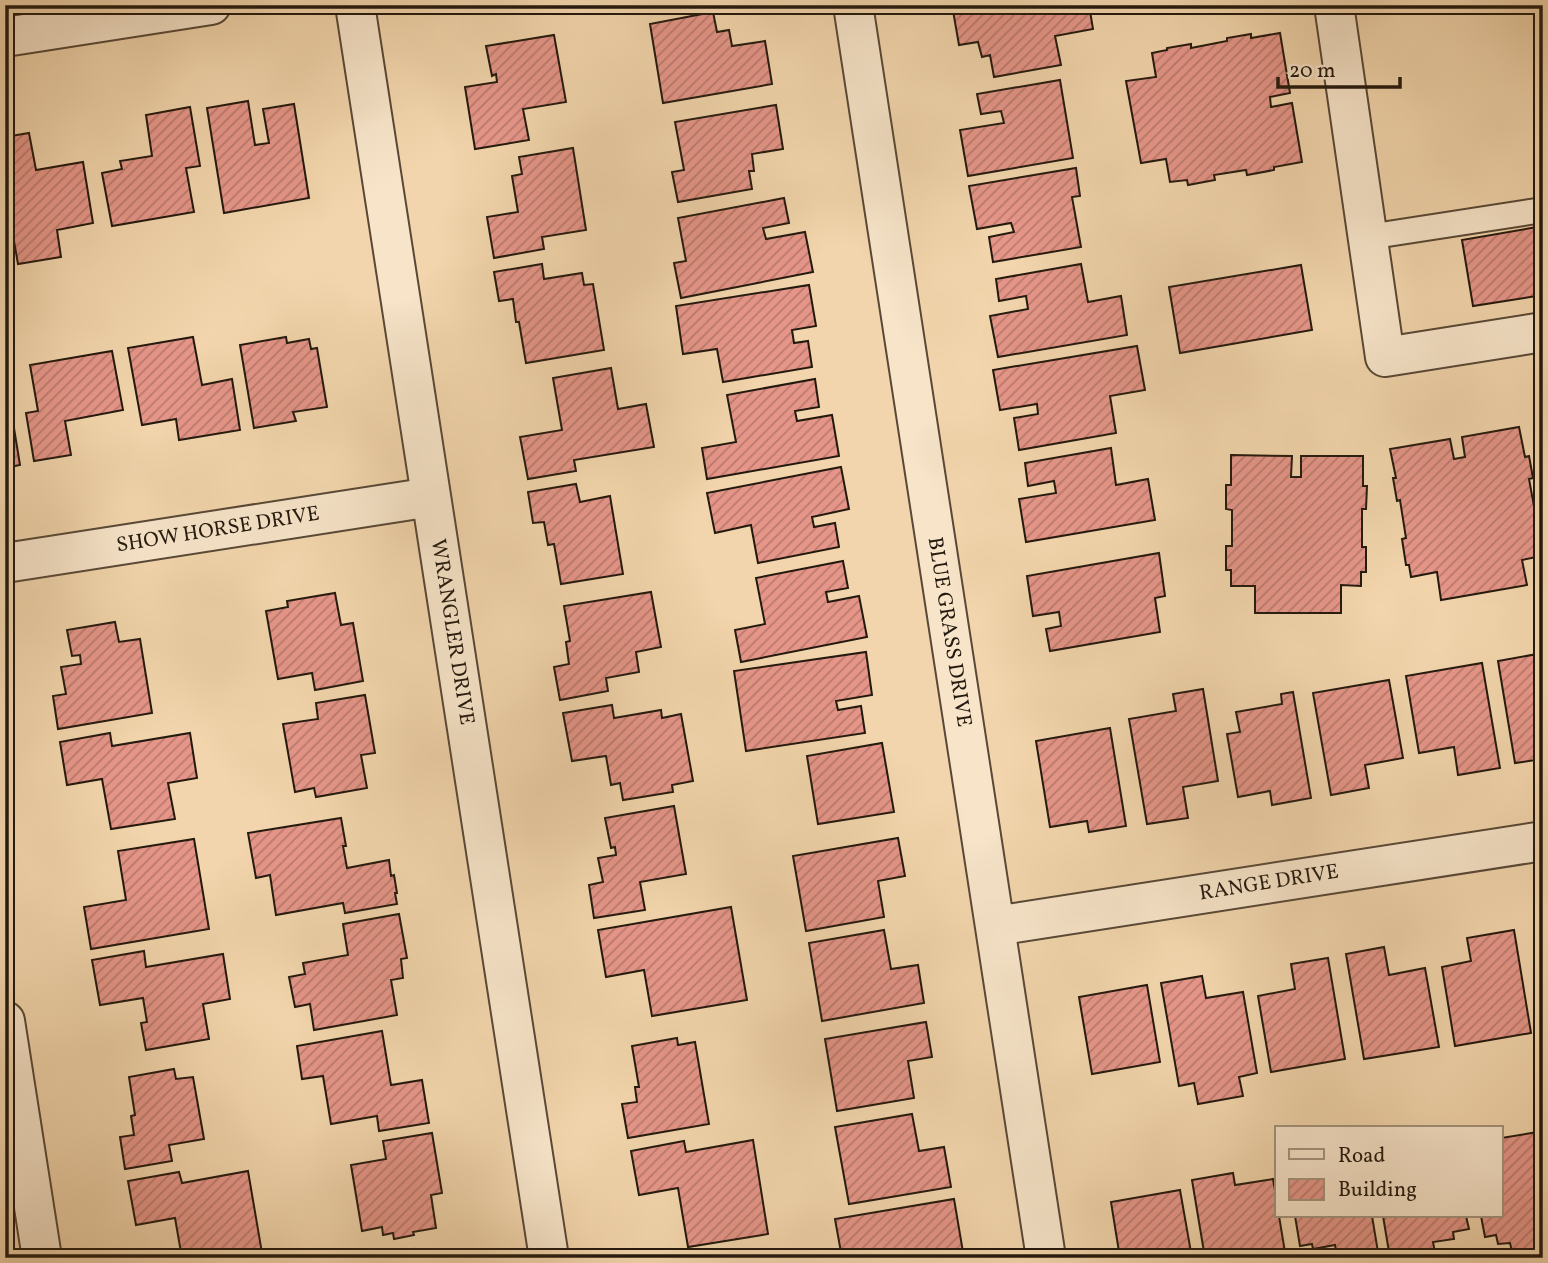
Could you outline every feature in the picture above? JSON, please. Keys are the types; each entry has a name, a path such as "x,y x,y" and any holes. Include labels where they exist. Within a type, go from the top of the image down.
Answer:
{"street":[{"path":"5,37 211,5"},
{"name":"WRANGLER DRIVE","path":"355,5 549,1258"},
{"name":"BLUE GRASS DRIVE","path":"853,5 1046,1258"},
{"path":"1334,5 1385,357 1543,332"},
{"name":"SHOW HORSE DRIVE","path":"5,563 431,497"},
{"name":"RANGE DRIVE","path":"995,926 1543,841"},
{"path":"5,1021 42,1258"}],"lane":[{"path":"1368,237 1543,210"}],"building":[{"path":"952,5 1089,5 1093,29 1055,36 1061,65 994,77 990,55 982,57 978,42 959,45"},
{"path":"713,12 717,32 729,30 732,46 765,41 772,84 663,103 650,24"},
{"path":"1280,33 1290,93 1270,97 1271,107 1292,103 1302,162 1247,175 1246,170 1214,175 1215,180 1188,185 1187,180 1170,182 1166,159 1141,163 1126,81 1156,77 1152,53 1191,44 1191,48 1251,34 1251,38"},
{"path":"554,35 566,102 523,109 529,140 475,149 465,87 497,82 496,74 492,76 486,46"},
{"path":"1060,80 1073,158 968,176 960,130 1004,123 1001,111 981,114 977,94"},
{"path":"248,101 255,145 269,143 263,109 294,104 309,198 224,213 207,108"},
{"path":"776,105 783,149 752,154 754,171 749,171 752,189 678,202 672,172 684,170 675,122"},
{"path":"190,107 200,166 186,168 194,212 112,226 102,173 122,169 120,161 152,156 146,115"},
{"path":"29,133 36,170 83,162 93,223 57,230 61,257 18,264 5,190 5,137"},
{"path":"573,148 586,230 542,237 544,249 494,258 487,217 518,212 512,176 522,174 519,157"},
{"path":"1076,168 1080,196 1072,197 1081,247 993,262 989,237 1014,232 1011,223 977,229 969,186"},
{"path":"784,198 789,223 763,228 766,239 805,232 813,272 681,298 674,263 686,261 678,218"},
{"path":"1543,226 1543,295 1473,306 1462,240"},
{"path":"542,264 544,279 582,273 584,285 593,284 604,350 526,363 513,299 499,301 494,272"},
{"path":"1081,264 1088,302 1121,296 1127,335 998,357 990,316 1028,309 1026,296 999,301 996,279"},
{"path":"1301,265 1312,330 1180,353 1169,287"},
{"path":"809,285 816,326 792,330 794,343 808,341 812,367 723,382 717,349 683,354 676,306"},
{"path":"193,337 202,385 232,379 240,430 179,440 176,419 142,425 128,348"},
{"path":"286,337 287,343 309,339 311,349 317,348 327,407 293,412 296,421 254,428 240,345"},
{"path":"1137,346 1145,390 1110,396 1116,433 1019,450 1014,418 1038,414 1037,404 1000,410 993,370"},
{"path":"112,351 123,410 65,421 71,455 34,461 26,413 38,411 30,365"},
{"path":"611,368 618,409 646,404 654,447 574,460 576,471 528,479 520,437 562,430 553,378"},
{"path":"815,379 819,407 795,411 797,421 832,415 839,456 707,479 702,448 736,442 727,395"},
{"path":"12,416 20,465 5,468 5,417"},
{"path":"1519,427 1525,457 1529,456 1533,478 1529,479 1536,517 1540,516 1542,556 1522,560 1527,585 1441,600 1437,572 1411,577 1409,565 1406,565 1402,539 1406,538 1400,500 1397,501 1390,449 1450,439 1454,459 1465,457 1462,437"},
{"path":"1111,448 1116,485 1148,479 1155,520 1026,542 1019,499 1056,493 1054,481 1028,486 1025,463"},
{"path":"1231,455 1292,456 1291,477 1301,477 1301,456 1363,456 1363,486 1367,486 1366,509 1362,509 1362,547 1366,547 1366,572 1361,572 1361,586 1341,585 1341,613 1255,613 1255,586 1231,586 1231,570 1226,570 1226,546 1232,546 1232,510 1226,509 1226,485 1231,485"},
{"path":"841,467 849,509 812,517 814,527 835,523 839,547 758,563 751,525 715,533 707,493"},
{"path":"576,484 580,502 610,496 623,574 561,584 554,544 548,545 544,522 533,523 528,492"},
{"path":"1159,553 1165,596 1155,598 1160,632 1050,651 1046,629 1061,626 1059,612 1033,616 1027,576"},
{"path":"843,561 848,588 826,592 828,602 859,596 867,637 741,662 735,630 765,624 756,578"},
{"path":"651,592 661,647 636,652 639,672 606,678 608,691 560,700 554,667 569,664 566,642 570,641 564,606"},
{"path":"335,593 341,625 353,623 363,681 315,690 312,673 278,679 266,611 288,607 287,601"},
{"path":"115,622 119,642 140,639 152,713 58,729 53,696 66,694 61,667 81,664 80,655 72,656 67,630"},
{"path":"866,652 872,695 836,701 838,710 861,706 865,733 746,751 734,671"},
{"path":"1543,653 1543,759 1515,763 1498,661"},
{"path":"1482,663 1500,768 1458,775 1454,747 1419,753 1406,676"},
{"path":"1389,680 1403,758 1365,765 1369,788 1331,795 1313,693"},
{"path":"1203,689 1218,781 1183,787 1188,818 1147,824 1129,719 1176,711 1173,694"},
{"path":"1293,692 1311,798 1272,805 1270,791 1238,797 1227,734 1240,732 1236,712 1282,704 1281,694"},
{"path":"365,695 375,753 361,755 367,788 316,797 314,788 295,792 283,724 318,719 316,703"},
{"path":"612,705 614,718 661,710 662,718 681,714 693,781 672,785 673,792 623,800 620,783 611,785 606,756 572,761 563,713"},
{"path":"1110,728 1126,826 1089,832 1087,821 1050,827 1036,741"},
{"path":"110,733 112,746 190,733 197,778 168,783 175,819 111,829 102,779 67,785 60,742"},
{"path":"882,743 894,812 818,824 807,756"},
{"path":"674,806 686,874 640,882 645,910 594,918 589,885 603,882 598,858 616,855 615,847 611,848 605,818"},
{"path":"341,818 347,868 389,860 391,876 394,875 397,904 345,913 343,903 276,915 270,875 256,878 248,833"},
{"path":"898,838 905,876 878,881 884,917 806,931 793,856"},
{"path":"194,839 209,929 91,949 84,907 126,900 118,851"},
{"path":"731,907 747,1000 652,1016 644,970 606,977 598,930"},
{"path":"399,914 407,958 401,959 403,978 391,980 397,1015 314,1030 310,1004 295,1007 289,977 305,974 303,963 348,955 343,924"},
{"path":"1543,925 1543,961 1537,926"},
{"path":"884,930 891,969 918,965 924,1003 822,1021 809,943"},
{"path":"1514,930 1531,1033 1455,1046 1442,967 1471,961 1467,938"},
{"path":"1384,947 1389,975 1425,968 1439,1047 1364,1059 1346,954"},
{"path":"144,951 146,967 223,954 230,999 203,1004 209,1039 146,1050 141,1023 147,1022 143,998 100,1005 92,960"},
{"path":"1328,958 1345,1059 1271,1072 1258,996 1295,989 1291,964"},
{"path":"1202,976 1206,998 1243,992 1257,1073 1239,1077 1243,1096 1198,1104 1194,1083 1179,1086 1161,983"},
{"path":"1147,985 1160,1062 1092,1074 1079,997"},
{"path":"926,1022 932,1057 908,1061 914,1098 837,1111 825,1039"},
{"path":"382,1031 391,1085 422,1080 429,1123 379,1131 377,1116 331,1124 323,1076 302,1079 297,1046"},
{"path":"677,1038 678,1045 695,1042 709,1124 628,1138 622,1104 637,1102 635,1087 639,1087 632,1046"},
{"path":"174,1069 176,1079 193,1077 204,1139 169,1145 172,1161 125,1169 120,1137 134,1135 131,1116 135,1115 129,1077"},
{"path":"912,1114 919,1151 944,1147 951,1187 849,1204 835,1127"},
{"path":"1538,1132 1543,1159 1543,1250 1513,1256 1510,1243 1498,1244 1496,1235 1485,1237 1481,1218 1502,1218 1502,1138"},
{"path":"432,1133 442,1193 431,1195 436,1228 394,1239 393,1233 383,1235 382,1227 362,1231 351,1165 386,1159 383,1141"},
{"path":"753,1140 768,1234 688,1247 678,1188 639,1195 631,1151 684,1141 686,1152"},
{"path":"248,1171 262,1253 233,1258 182,1258 175,1218 136,1225 128,1181 179,1172 182,1183"},
{"path":"1233,1173 1235,1185 1273,1179 1275,1218 1279,1218 1286,1258 1205,1258 1192,1180"},
{"path":"1180,1190 1192,1258 1120,1258 1111,1202"},
{"path":"954,1199 964,1258 872,1258 871,1255 842,1258 835,1219"},
{"path":"1295,1218 1372,1218 1379,1258 1337,1258 1335,1245 1313,1249 1312,1244 1300,1246"},
{"path":"1383,1218 1466,1218 1469,1229 1453,1232 1454,1239 1433,1242 1436,1258 1390,1258"},
{"path":"414,1249 415,1258 360,1258"}]}
